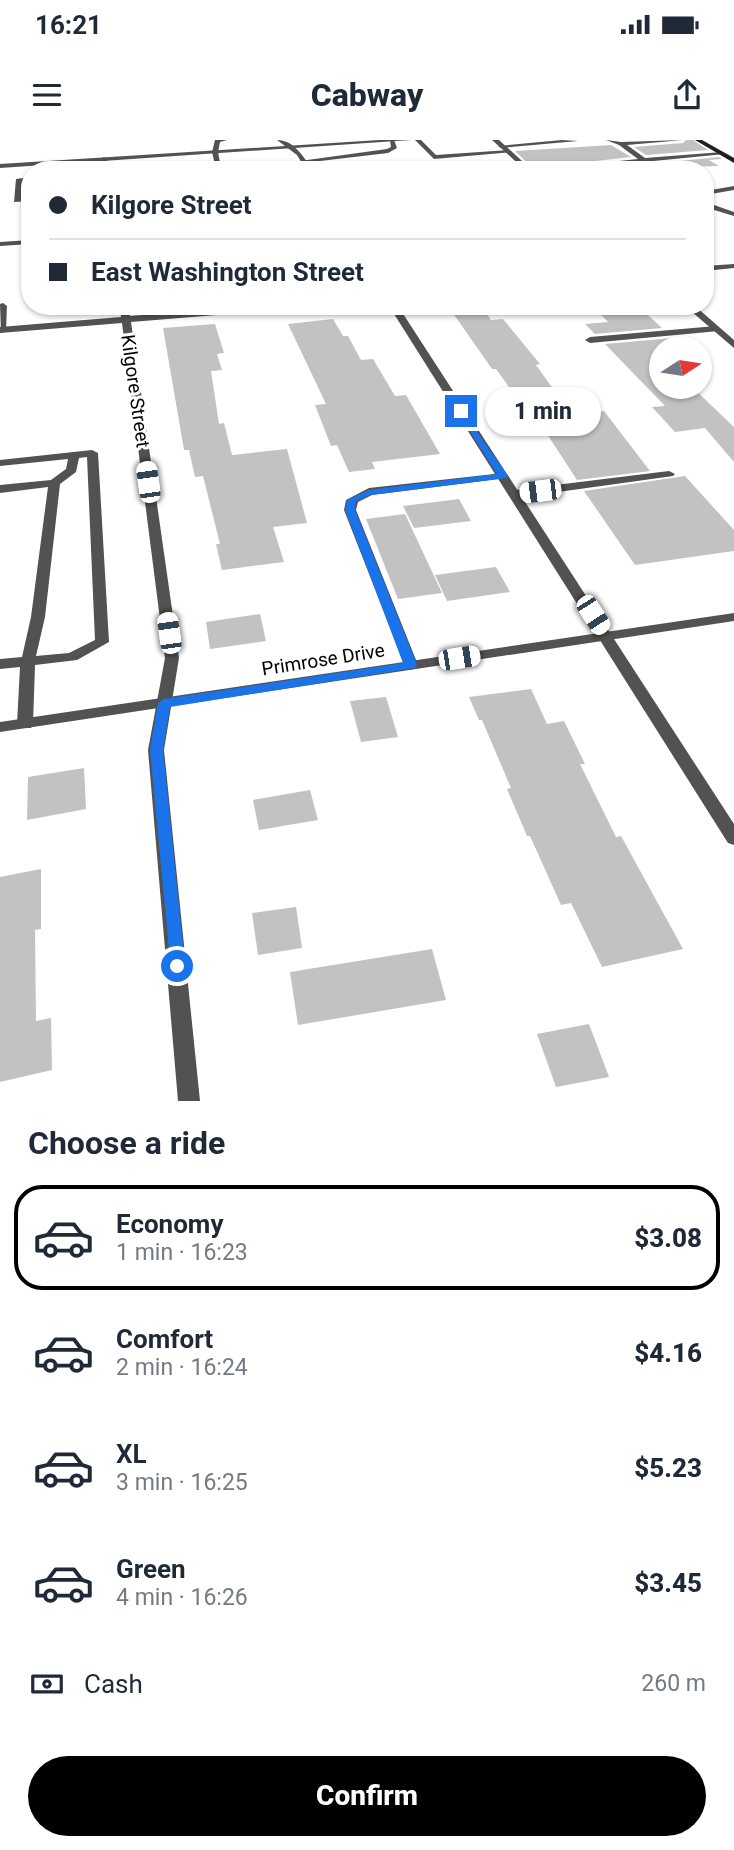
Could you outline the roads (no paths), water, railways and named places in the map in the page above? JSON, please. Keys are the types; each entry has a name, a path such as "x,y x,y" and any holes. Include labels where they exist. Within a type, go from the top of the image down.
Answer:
{"main road":[{"path":"698,140 734,161"}],"street":[{"path":"217,161 215,152 217,141 224,140"},
{"path":"279,140 303,161 388,151 394,148 392,141"},
{"path":"74,161 408,140"},
{"path":"418,140 434,157 509,152"},
{"path":"495,140 519,161"},
{"path":"609,140 615,144 680,140"},
{"path":"501,146 575,141"},
{"path":"621,144 645,160"},
{"path":"634,161 722,154"},
{"path":"0,166 21,165"},
{"path":"21,179 17,200 21,200"},
{"path":"714,191 734,188"},
{"path":"714,207 734,214"},
{"path":"0,244 21,243"},
{"path":"714,268 734,266"},
{"path":"3,306 0,330 110,315"},
{"name":"Kilgore Street","path":"125,315 172,658 156,750 189,1101"},
{"path":"399,315 734,838"},
{"path":"700,315 734,345"},
{"path":"590,340 716,329"},
{"path":"0,463 92,453 102,642 72,657 0,664"},
{"path":"0,489 54,483 72,470 74,455"},
{"path":"514,494 669,474"},
{"path":"411,665 350,510 352,500 369,492 503,476"},
{"path":"25,724 28,661 38,617 54,483"},
{"name":"Primrose Drive","path":"0,727 734,617"}]}
